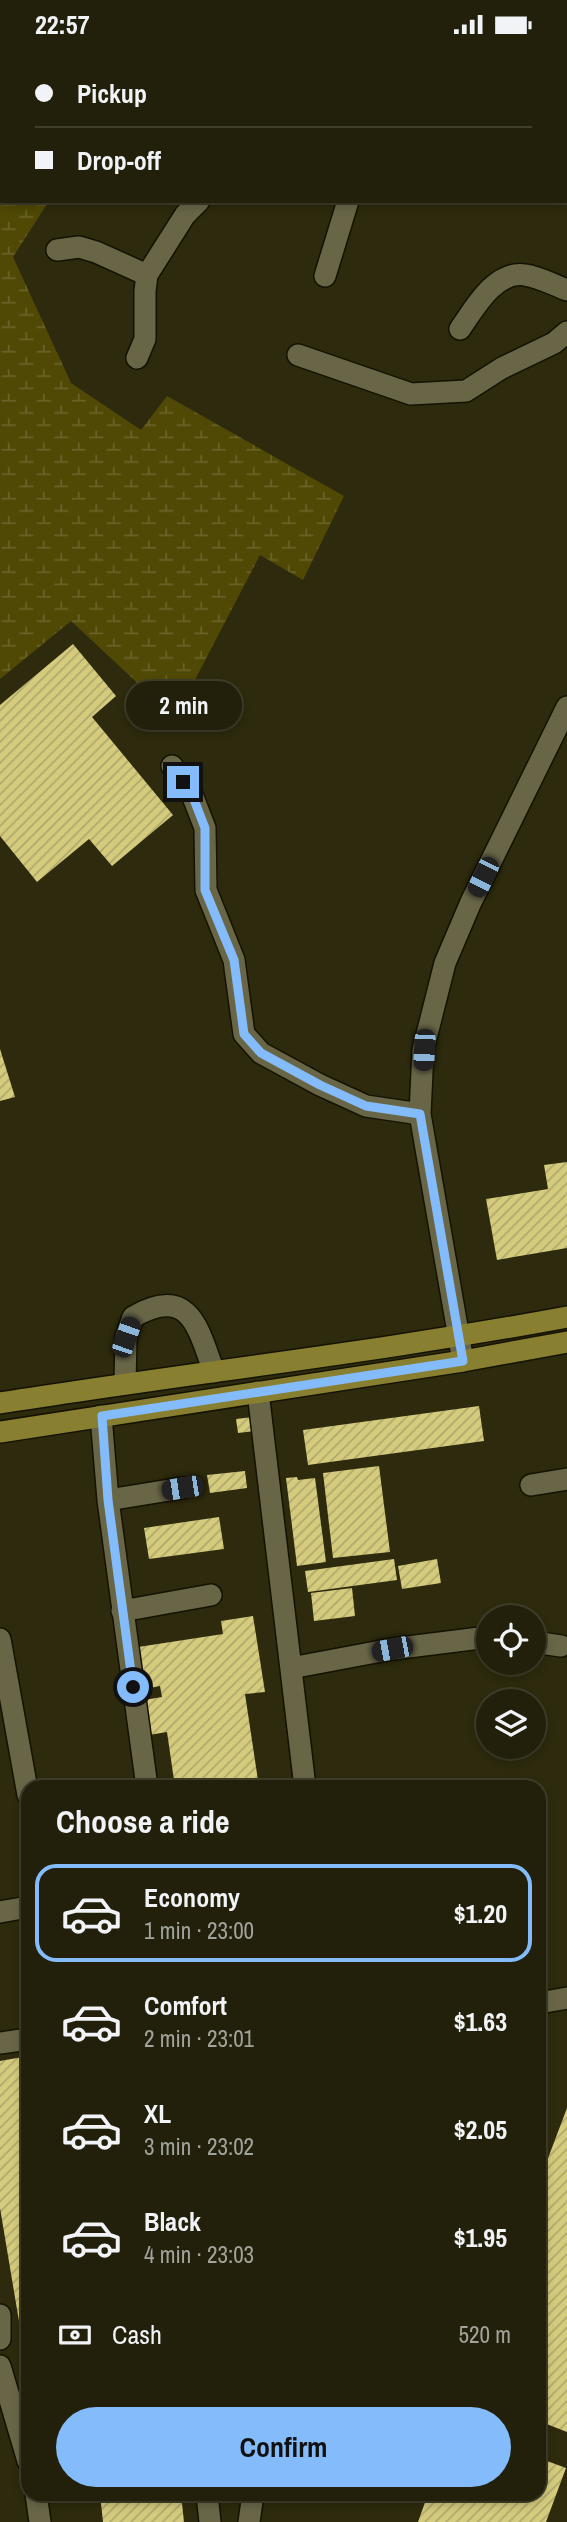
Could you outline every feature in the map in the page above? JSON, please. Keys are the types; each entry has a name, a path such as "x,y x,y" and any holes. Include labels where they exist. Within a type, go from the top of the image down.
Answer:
{"main road":[{"path":"0,1403 460,1337 567,1317"},
{"path":"0,1432 463,1361 567,1342"}],"street":[{"path":"137,358 145,339 147,275 185,215 197,203"},
{"path":"325,276 347,203"},
{"path":"57,250 79,247 147,275"},
{"path":"460,329 482,296 504,279 524,274 567,290"},
{"path":"298,355 411,394 466,391 502,367 554,343 567,332"},
{"path":"463,1361 420,1114 424,1050 445,963 471,902 567,707"},
{"path":"172,766 193,797 205,828 205,890 234,960 244,1034 261,1053 366,1106 420,1114"},
{"path":"125,1383 126,1337 133,1317 151,1306 180,1307 196,1321 214,1372"},
{"path":"258,1392 303,1780"},
{"path":"102,1416 108,1500 146,1780"},
{"path":"531,1485 567,1479"},
{"path":"108,1500 182,1488"},
{"path":"122,1611 211,1595"},
{"path":"291,1668 392,1649 476,1638"},
{"path":"0,1639 25,1780"},
{"path":"546,1644 561,1646"},
{"path":"0,1912 21,1908"},
{"path":"546,2002 567,1998"},
{"path":"0,2043 21,2040"},
{"path":"0,2315 0,2339"},
{"path":"0,2367 21,2438"},
{"path":"37,2501 40,2522"},
{"path":"208,2501 210,2522"},
{"path":"249,2522 252,2501"}],"green space":[{"path":"0,203 48,203 13,257 71,383 141,430 167,396 344,496 303,580 260,555 175,718 71,621 0,679"}],"building":[{"path":"73,644 116,696 92,717 173,815 112,866 89,839 37,882 0,836 0,705"},
{"path":"0,1049 15,1097 0,1101"},
{"path":"567,1162 567,1248 497,1260 486,1199 548,1189 544,1165"},
{"path":"479,1406 484,1441 308,1465 303,1430"},
{"path":"253,1417 255,1431 238,1433 236,1419"},
{"path":"379,1466 390,1552 333,1558 323,1473"},
{"path":"245,1471 247,1488 210,1493 207,1475"},
{"path":"297,1477 298,1480 315,1478 326,1562 297,1566 286,1478"},
{"path":"219,1517 224,1549 149,1559 144,1528"},
{"path":"394,1559 397,1580 308,1592 305,1571"},
{"path":"437,1559 441,1583 402,1589 398,1566"},
{"path":"352,1588 355,1616 314,1621 311,1593"},
{"path":"253,1616 265,1692 245,1694 258,1780 174,1780 167,1732 149,1735 144,1700 162,1697 160,1686 145,1689 138,1647 223,1634 221,1621"},
{"path":"21,2057 21,2333 0,2208 0,2061"},
{"path":"567,2108 567,2432 546,2424 546,2164"},
{"path":"546,2461 566,2468 546,2522 418,2522 426,2501 546,2501"},
{"path":"101,2501 182,2501 184,2522 103,2522"}],"route":[{"path":"133,1687 108,1500 102,1416 463,1361 420,1114 366,1106 289,1070 261,1053 244,1034 234,960 205,890 205,828 193,797 183,782"}]}
